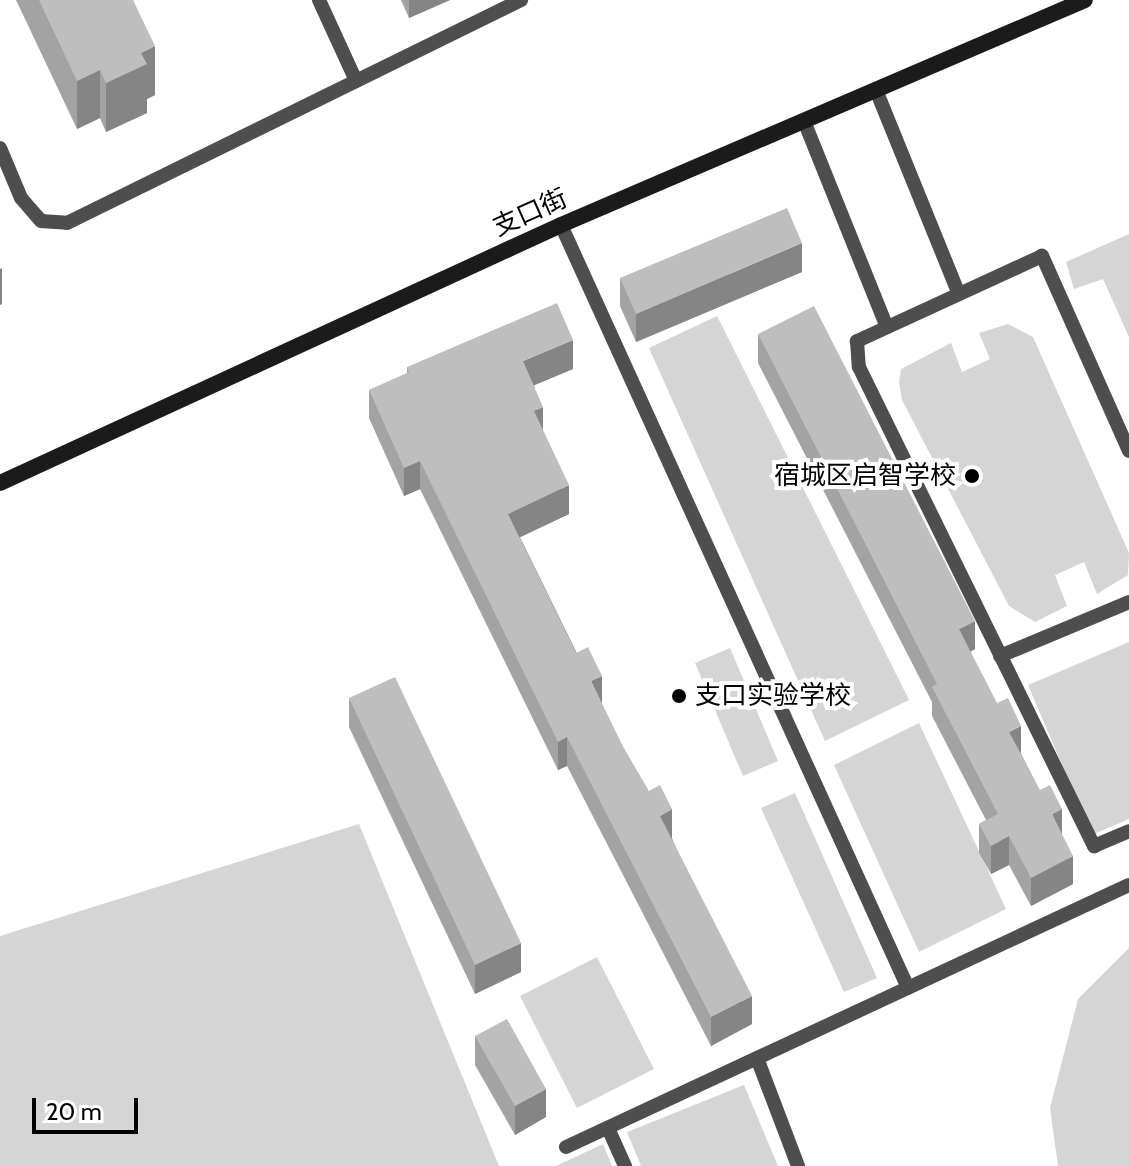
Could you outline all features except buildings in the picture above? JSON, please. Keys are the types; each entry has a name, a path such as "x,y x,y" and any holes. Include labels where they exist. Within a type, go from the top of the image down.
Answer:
{"street":[{"name":"支口街","path":"0,483 561,225 1085,0"}],"lane":[{"path":"319,0 356,81"},
{"path":"0,148 21,198 41,221 67,223 521,0"},
{"path":"876,90 959,294"},
{"path":"804,121 887,327"},
{"path":"561,225 908,988"},
{"path":"1129,451 1042,256 857,341 859,367 1094,846 1129,831"},
{"path":"1000,656 1129,602"},
{"path":"566,1147 1129,885"},
{"path":"757,1058 798,1166"},
{"path":"608,1128 625,1166"}],"shaded area":[{"path":"1129,234 1129,337 1103,279 1074,289 1066,262"},
{"path":"717,316 909,700 825,741 649,348"},
{"path":"1008,324 1033,337 1129,553 1128,575 1097,594 1084,562 1055,575 1067,606 1035,622 1009,606 902,400 899,382 901,369 951,343 962,372 990,359 979,333"},
{"path":"1129,642 1129,819 1092,835 1028,685"},
{"path":"730,648 778,761 743,776 695,663"},
{"path":"919,723 1006,909 919,952 834,765"},
{"path":"795,793 877,978 844,992 761,808"},
{"path":"359,824 499,1166 0,1166 0,936"},
{"path":"1129,948 1129,1166 1058,1166 1050,1108 1078,999"},
{"path":"597,957 654,1069 577,1108 520,996"},
{"path":"744,1085 778,1166 641,1166 627,1132"},
{"path":"603,1144 612,1166 556,1166"}],"place":[{"name":"宿城区启智学校","path":"972,476"},
{"name":"支口实验学校","path":"679,696"}]}
